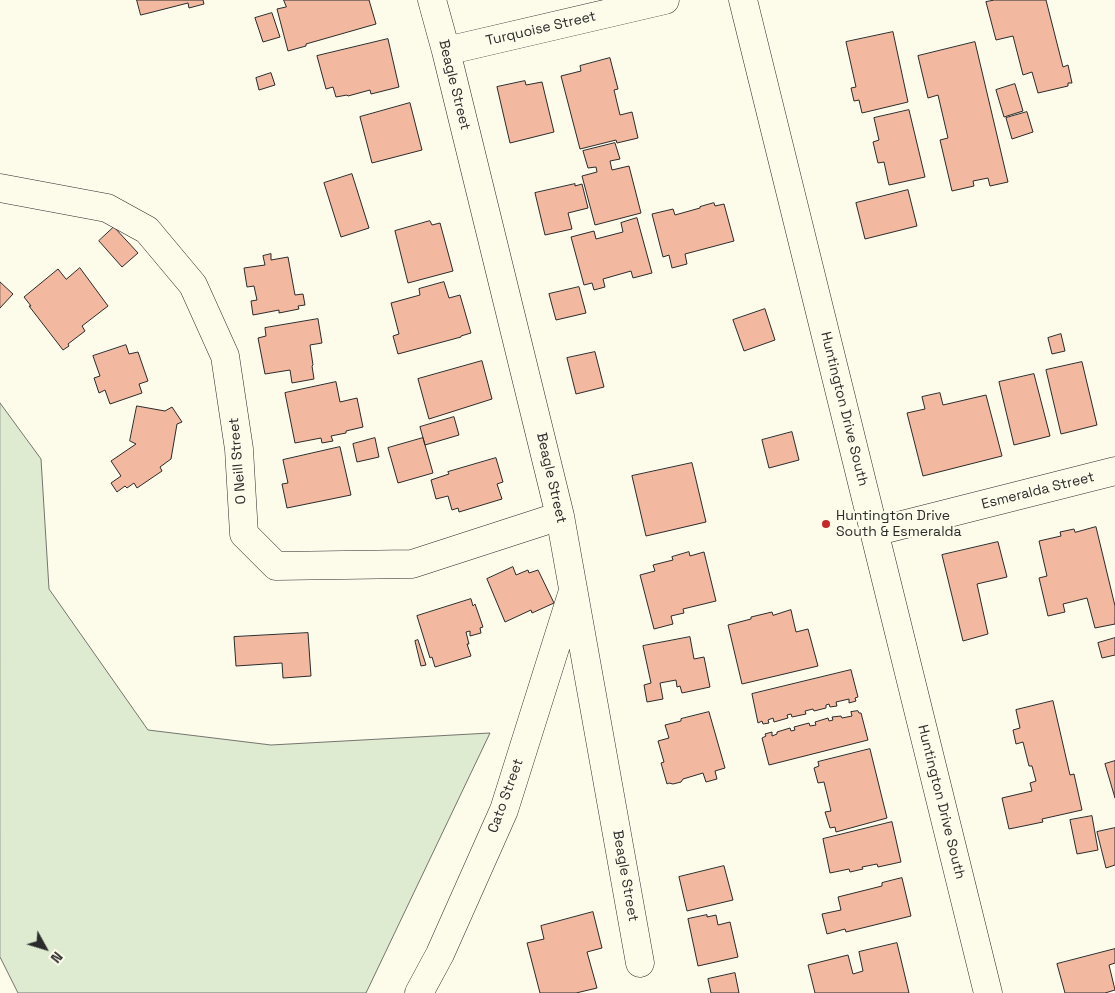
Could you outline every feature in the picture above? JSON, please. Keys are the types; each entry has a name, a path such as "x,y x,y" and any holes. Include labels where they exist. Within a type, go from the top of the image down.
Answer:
{"street":[{"name":"Beagle Street","path":"432,0 560,516 640,963"},
{"name":"Turquoise Street","path":"446,51 665,0"},
{"name":"Huntington Drive South","path":"744,0 988,993"},
{"name":"O Neill Street","path":"0,188 108,208 147,230 193,284 225,356 239,448 244,534 276,566 412,564 560,516"},
{"name":"Esmeralda Street","path":"874,532 1115,471"},
{"name":"Cato Street","path":"419,993 440,954 504,810 574,591"}],"green space":[{"path":"0,403 41,459 49,589 148,730 271,745 490,733 366,993 18,993 0,957"}],"building":[{"path":"137,0 203,0 204,4 189,8 188,3 141,15"},
{"path":"284,0 369,0 376,24 288,51 277,9 286,7"},
{"path":"995,0 1046,0 1063,67 1068,65 1072,83 1068,83 1068,86 1038,93 1032,72 1023,75 1013,36 996,40 986,2"},
{"path":"272,13 280,37 263,42 255,18"},
{"path":"893,32 908,102 862,113 859,100 854,101 851,88 856,87 846,42"},
{"path":"388,39 399,87 371,94 370,90 336,97 333,87 326,89 317,56"},
{"path":"975,42 1008,182 990,186 988,178 973,181 974,186 952,191 940,140 948,138 938,95 928,98 918,56"},
{"path":"610,58 618,89 614,90 620,115 632,112 638,138 617,143 616,140 580,149 561,76 581,71 580,66"},
{"path":"271,73 275,85 259,90 256,78"},
{"path":"525,81 526,85 542,82 554,132 510,143 497,87"},
{"path":"1015,84 1023,111 1004,117 996,90"},
{"path":"410,103 422,150 372,163 360,117"},
{"path":"909,110 925,177 889,185 884,162 878,163 873,142 879,140 874,118"},
{"path":"1027,112 1033,132 1012,139 1006,118"},
{"path":"615,143 620,159 610,161 612,170 629,166 641,213 595,225 582,176 597,172 596,167 588,168 583,151"},
{"path":"352,174 369,228 341,237 324,183"},
{"path":"575,184 575,186 582,184 588,208 568,213 572,229 545,235 535,193"},
{"path":"908,190 917,226 865,239 856,203"},
{"path":"714,203 715,206 724,204 734,241 685,254 687,264 672,268 669,255 663,257 652,214 673,209 675,215"},
{"path":"637,218 652,273 633,278 631,271 603,279 605,287 594,290 592,283 584,285 571,237 594,231 596,239 623,232 621,223"},
{"path":"430,221 432,225 440,223 453,271 408,283 395,231"},
{"path":"114,227 138,253 122,267 99,241"},
{"path":"271,254 271,260 288,257 295,295 303,294 305,305 298,306 299,309 279,313 279,310 253,315 251,301 257,300 254,286 247,287 244,268 265,265 263,256"},
{"path":"80,268 108,306 82,326 85,331 63,350 24,297 58,269 66,279"},
{"path":"0,282 13,294 0,308"},
{"path":"444,282 449,298 460,295 471,333 398,354 393,336 399,334 391,303 420,295 419,289"},
{"path":"579,287 586,313 556,320 549,294"},
{"path":"765,309 775,340 744,351 733,320"},
{"path":"318,319 322,343 310,345 314,379 292,383 290,370 265,374 258,338 266,336 265,328"},
{"path":"1061,334 1065,351 1052,354 1048,338"},
{"path":"126,345 129,354 138,352 148,381 139,384 142,393 110,404 105,390 99,393 94,378 100,376 93,356"},
{"path":"595,352 604,387 576,394 567,358"},
{"path":"482,361 492,399 429,419 418,379"},
{"path":"1082,362 1097,425 1061,434 1046,370"},
{"path":"1034,374 1050,436 1014,445 999,382"},
{"path":"336,382 340,402 357,398 363,427 331,436 333,441 322,443 321,438 295,443 285,393"},
{"path":"940,393 943,405 986,395 1002,456 923,476 907,413 925,409 922,397"},
{"path":"137,406 165,411 172,407 182,422 177,424 171,459 160,467 162,471 137,488 134,483 127,488 125,486 117,492 111,483 121,476 111,461 136,444 130,441"},
{"path":"454,417 459,435 425,445 420,427"},
{"path":"792,432 799,460 769,468 762,440"},
{"path":"375,438 379,457 357,462 353,444"},
{"path":"423,438 433,473 398,483 388,448"},
{"path":"340,447 351,495 287,508 282,484 288,483 283,460"},
{"path":"496,458 503,482 497,484 502,499 459,512 458,508 452,510 448,496 436,499 431,480 449,474 448,472"},
{"path":"692,463 706,522 646,536 632,476"},
{"path":"1096,527 1115,606 1115,624 1095,628 1087,598 1063,604 1065,612 1048,616 1039,578 1047,576 1039,541 1061,536 1060,532 1074,529 1075,532"},
{"path":"998,542 1007,577 977,584 988,634 963,641 942,555"},
{"path":"689,552 690,556 704,552 716,601 683,609 684,613 671,616 673,624 654,629 640,575 655,571 653,565 673,560 672,557"},
{"path":"513,567 516,575 528,570 529,573 538,570 554,603 532,613 531,610 505,622 487,579"},
{"path":"471,599 473,606 475,604 483,627 480,628 481,633 470,636 470,631 466,632 471,656 435,667 432,657 430,658 417,616"},
{"path":"791,610 796,632 808,629 818,666 742,684 728,625 772,612 773,615"},
{"path":"308,633 311,676 283,678 282,663 236,666 234,637"},
{"path":"690,637 694,659 704,657 710,687 682,693 680,686 677,687 676,680 660,683 663,699 647,702 644,685 651,683 643,646"},
{"path":"1115,638 1115,655 1102,658 1098,643"},
{"path":"418,640 426,665 421,666 415,641"},
{"path":"851,670 858,697 855,698 856,701 849,703 849,699 836,702 837,706 830,707 829,704 826,705 826,708 805,711 806,714 792,717 791,714 787,715 788,718 774,722 773,718 768,720 769,723 763,724 762,721 758,723 752,694"},
{"path":"1053,701 1070,775 1074,774 1082,810 1042,819 1043,822 1009,829 1002,798 1032,791 1030,783 1036,781 1032,766 1029,766 1023,742 1016,744 1013,730 1020,728 1016,710"},
{"path":"858,711 861,713 868,740 769,765 762,738 766,736 765,734 772,732 772,736 777,734 777,732 790,728 791,731 795,730 794,727 809,723 810,726 816,725 815,722 828,718 829,721 833,720 832,717 852,716 851,712"},
{"path":"709,712 725,768 715,771 717,779 706,782 703,773 683,779 681,782 667,784 661,763 664,762 658,741 669,738 665,725"},
{"path":"870,749 887,818 836,832 835,827 830,828 825,812 831,811 824,782 818,783 814,768 819,766 818,762"},
{"path":"1115,761 1115,798 1105,764"},
{"path":"1092,816 1098,850 1077,854 1070,820"},
{"path":"892,822 901,862 878,867 877,864 850,872 849,869 830,873 823,839"},
{"path":"1115,828 1115,865 1106,868 1097,832"},
{"path":"724,866 733,900 687,911 679,877"},
{"path":"902,878 911,916 846,932 845,929 827,934 822,914 841,910 838,897 882,886 882,883"},
{"path":"593,912 602,948 587,952 597,988 576,993 540,993 527,943 544,939 541,926"},
{"path":"707,915 707,917 716,915 718,925 730,922 738,957 698,966 688,919"},
{"path":"897,943 909,993 815,993 808,965 848,955 853,974 863,971 859,952"},
{"path":"1115,949 1115,963 1109,965 1115,990 1105,993 1065,993 1057,964"},
{"path":"735,973 739,993 711,993 708,979"}],"place":[{"name":"Huntington Drive South & Esmeralda","path":"826,524"}]}
